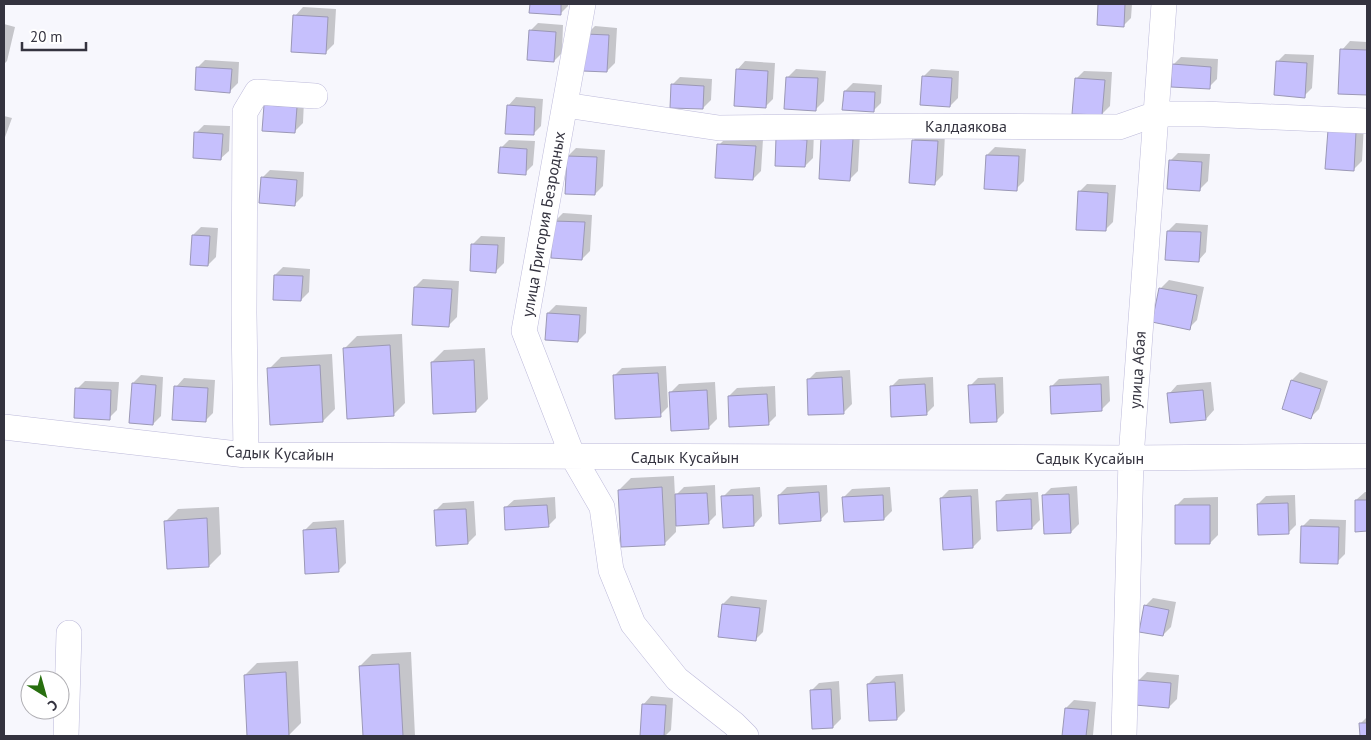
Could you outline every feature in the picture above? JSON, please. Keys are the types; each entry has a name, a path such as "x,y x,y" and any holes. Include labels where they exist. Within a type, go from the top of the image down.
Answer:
{"street":[{"name":"улица Григория Безродных","path":"583,4 524,331 573,457 602,508 610,570 633,624 677,679 734,724 746,736"},
{"name":"улица Абая","path":"1124,736 1131,458 1164,4"},
{"path":"246,455 244,313 245,112 257,92 315,96"},
{"name":"Калдаякова","path":"565,105 719,128 1119,126 1156,114 1204,114 1367,121"},
{"name":"Садык Кусайын","path":"4,428 246,455 1131,458 1367,456"},
{"path":"66,736 69,633"}],"building":[{"path":"530,4 561,4 561,15 529,13"},
{"path":"1098,4 1125,4 1124,27 1097,25"},
{"path":"293,15 328,17 326,54 291,52"},
{"path":"529,30 556,32 554,62 527,60"},
{"path":"585,34 609,35 607,72 583,71"},
{"path":"1340,49 1367,50 1367,95 1338,94"},
{"path":"1276,61 1307,63 1305,98 1274,95"},
{"path":"1172,64 1211,67 1210,89 1171,87"},
{"path":"196,67 232,69 230,93 195,90"},
{"path":"736,69 768,71 766,108 734,106"},
{"path":"922,76 952,78 950,107 920,105"},
{"path":"786,77 818,78 816,111 784,109"},
{"path":"1075,78 1105,80 1102,115 1072,114"},
{"path":"671,84 704,86 703,109 670,108"},
{"path":"844,91 875,92 874,112 842,110"},
{"path":"264,105 297,107 295,133 262,131"},
{"path":"507,105 535,107 534,135 505,134"},
{"path":"1328,130 1356,132 1354,171 1325,169"},
{"path":"194,132 223,134 221,160 193,158"},
{"path":"776,138 807,140 805,167 775,166"},
{"path":"821,138 853,139 850,181 819,179"},
{"path":"912,140 938,141 935,185 909,183"},
{"path":"717,144 756,146 753,180 715,178"},
{"path":"500,147 527,149 526,175 498,173"},
{"path":"986,155 1019,156 1017,191 984,189"},
{"path":"567,156 597,157 595,195 565,194"},
{"path":"1169,160 1202,162 1200,191 1167,189"},
{"path":"261,177 297,180 295,206 259,203"},
{"path":"1078,191 1108,193 1106,231 1076,230"},
{"path":"553,221 585,222 582,260 551,258"},
{"path":"1167,231 1201,232 1199,262 1165,260"},
{"path":"192,235 210,236 208,266 190,265"},
{"path":"471,244 498,245 496,273 470,271"},
{"path":"274,275 303,276 301,301 273,300"},
{"path":"414,287 452,289 449,327 412,325"},
{"path":"1159,288 1197,295 1190,330 1152,322"},
{"path":"547,313 580,315 578,342 545,340"},
{"path":"390,345 394,416 347,419 343,348"},
{"path":"474,360 476,412 433,414 431,362"},
{"path":"320,365 323,422 270,425 267,368"},
{"path":"658,373 661,417 615,419 613,375"},
{"path":"842,377 844,414 808,415 807,379"},
{"path":"1291,380 1321,389 1311,419 1282,409"},
{"path":"132,383 156,385 153,425 129,423"},
{"path":"925,384 927,415 891,417 890,386"},
{"path":"995,384 997,422 970,423 968,385"},
{"path":"1101,384 1102,411 1051,414 1050,386"},
{"path":"174,386 208,388 206,422 172,420"},
{"path":"75,388 111,390 110,420 74,418"},
{"path":"707,390 709,429 671,431 669,392"},
{"path":"1203,390 1206,420 1170,423 1167,393"},
{"path":"767,394 769,425 729,427 728,396"},
{"path":"662,487 665,545 621,547 618,490"},
{"path":"819,492 821,521 779,524 778,495"},
{"path":"707,493 709,524 676,526 675,494"},
{"path":"1069,494 1071,533 1044,534 1042,495"},
{"path":"753,495 754,526 723,528 721,496"},
{"path":"883,495 884,520 844,522 842,497"},
{"path":"971,496 973,548 943,550 940,498"},
{"path":"1031,499 1032,529 997,531 996,501"},
{"path":"1355,500 1367,500 1367,531 1355,532"},
{"path":"1288,503 1289,534 1258,535 1257,504"},
{"path":"547,505 549,527 505,530 504,507"},
{"path":"1175,505 1210,505 1210,544 1175,544"},
{"path":"466,509 468,544 436,546 434,510"},
{"path":"207,518 209,567 167,569 164,521"},
{"path":"1301,526 1339,527 1338,564 1300,563"},
{"path":"336,528 339,572 305,574 303,530"},
{"path":"722,604 760,608 756,641 718,637"},
{"path":"1144,605 1169,610 1163,636 1139,632"},
{"path":"399,664 403,736 363,736 359,666"},
{"path":"286,672 289,736 247,736 244,675"},
{"path":"1137,680 1171,683 1169,708 1135,705"},
{"path":"895,682 897,720 869,721 867,684"},
{"path":"831,689 833,728 812,729 810,690"},
{"path":"642,704 666,705 664,736 640,736"},
{"path":"1065,708 1089,710 1086,736 1062,736"},
{"path":"1359,723 1367,723 1367,736 1360,736"}]}
